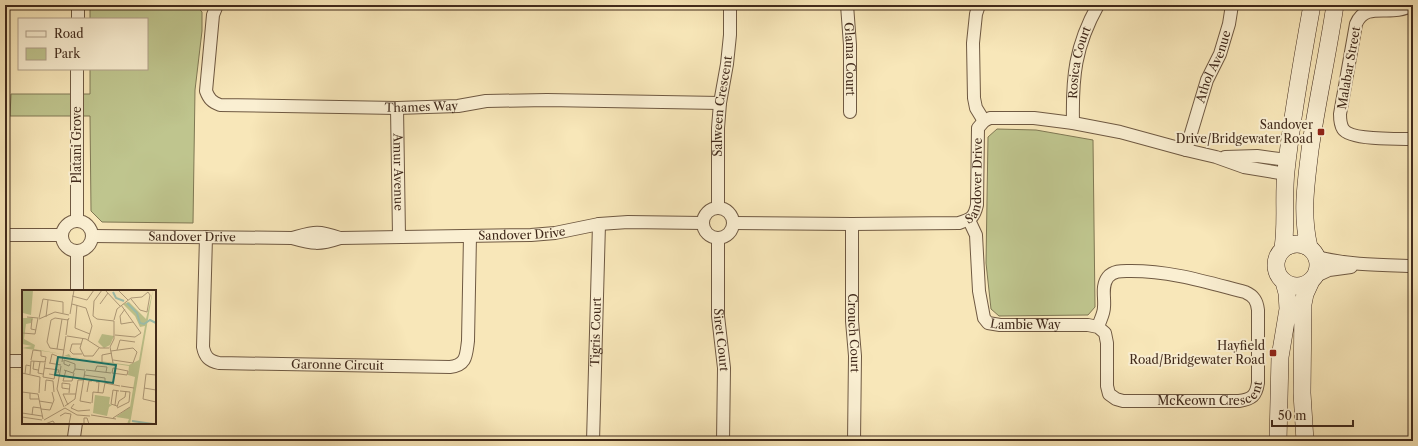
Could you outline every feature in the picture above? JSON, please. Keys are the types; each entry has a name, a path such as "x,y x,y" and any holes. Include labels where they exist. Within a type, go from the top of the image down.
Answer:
{"street":[{"path":"78,5 78,18"},
{"name":"Salween Crescent","path":"718,208 718,128 720,103 727,64 730,35 730,5"},
{"name":"Glama Court","path":"848,5 850,46 850,112"},
{"path":"979,5 976,14 974,43 974,98 976,108 984,121"},
{"name":"Rosica Court","path":"1073,123 1072,90 1075,67 1088,23 1098,5"},
{"name":"Athol Avenue","path":"1186,150 1207,80 1220,54 1229,24 1232,5"},
{"path":"1312,5 1300,69 1286,167 1286,227 1283,248 1276,258 1276,271 1284,282 1297,286 1304,285 1329,270 1362,265"},
{"path":"1305,441 1302,393 1303,304 1305,294 1317,270 1318,263 1313,252 1304,220 1304,207 1308,169 1335,5"},
{"name":"Malabar Street","path":"1412,5 1397,10 1365,10 1359,16 1356,24 1340,123 1343,130 1350,134 1385,139 1413,139"},
{"name":"Thames Way","path":"214,8 206,91 208,97 213,103 220,105 397,108 458,106 486,101 547,100 720,103"},
{"name":"Platani Grove","path":"77,70 77,220"},
{"name":"Amur Avenue","path":"397,108 399,236"},
{"name":"Sandover Drive","path":"733,223 959,223 969,220 975,214 977,205 978,128 984,121 990,118 1034,118 1073,123 1120,132 1216,157 1257,156 1286,167 1308,169"},
{"path":"718,208 728,212 733,223 730,233 726,236 718,238 708,235 705,231 703,223 706,214 710,210 718,208"},
{"path":"77,220 87,224 93,236 89,246 85,249 77,251 68,247 64,243 62,236 66,226 70,222 77,220"},
{"name":"Lambie Way","path":"969,220 976,235 979,291 984,318 988,323 994,325 1088,325 1098,327"},
{"name":"Sandover Drive","path":"93,236 292,238 317,244 340,238 531,235 554,233 599,224 628,222 703,223"},
{"name":"Tigris Court","path":"593,441 599,224"},
{"name":"Crouch Court","path":"852,224 852,321 855,356 854,441"},
{"path":"5,235 62,236"},
{"name":"Garonne Circuit","path":"206,237 204,353 208,359 213,362 219,364 450,367 462,363 465,358 468,341 470,236"},
{"name":"Siret Court","path":"718,238 718,316 724,376 723,441"},
{"path":"1283,248 1295,243 1301,244 1329,260 1362,265 1413,266"},
{"path":"77,251 77,290"},
{"name":"McKeown Crescent","path":"1147,271 1166,273 1245,292 1253,297 1257,302 1258,310 1258,383 1256,393 1249,399 1239,401 1123,401 1116,399 1109,394 1107,386 1107,343 1105,333 1098,327 1104,306 1105,282 1109,276 1116,272 1147,271"},
{"path":"1278,441 1280,357 1288,309 1287,294 1284,282"},
{"path":"5,361 22,361"},
{"path":"74,438 76,424"}],"green space":[{"path":"90,5 196,5 202,12 202,31 195,90 193,223 102,222 91,211 90,116 10,116 11,94 90,94 90,70 148,70 148,18 90,18"},
{"path":"997,129 1036,130 1093,140 1095,307 1088,315 999,316 991,309 986,263 988,137"}],"place":[{"name":"Sandover Drive/Bridgewater Road","path":"1321,132"},
{"name":"Hayfield Road/Bridgewater Road","path":"1273,353"}]}
